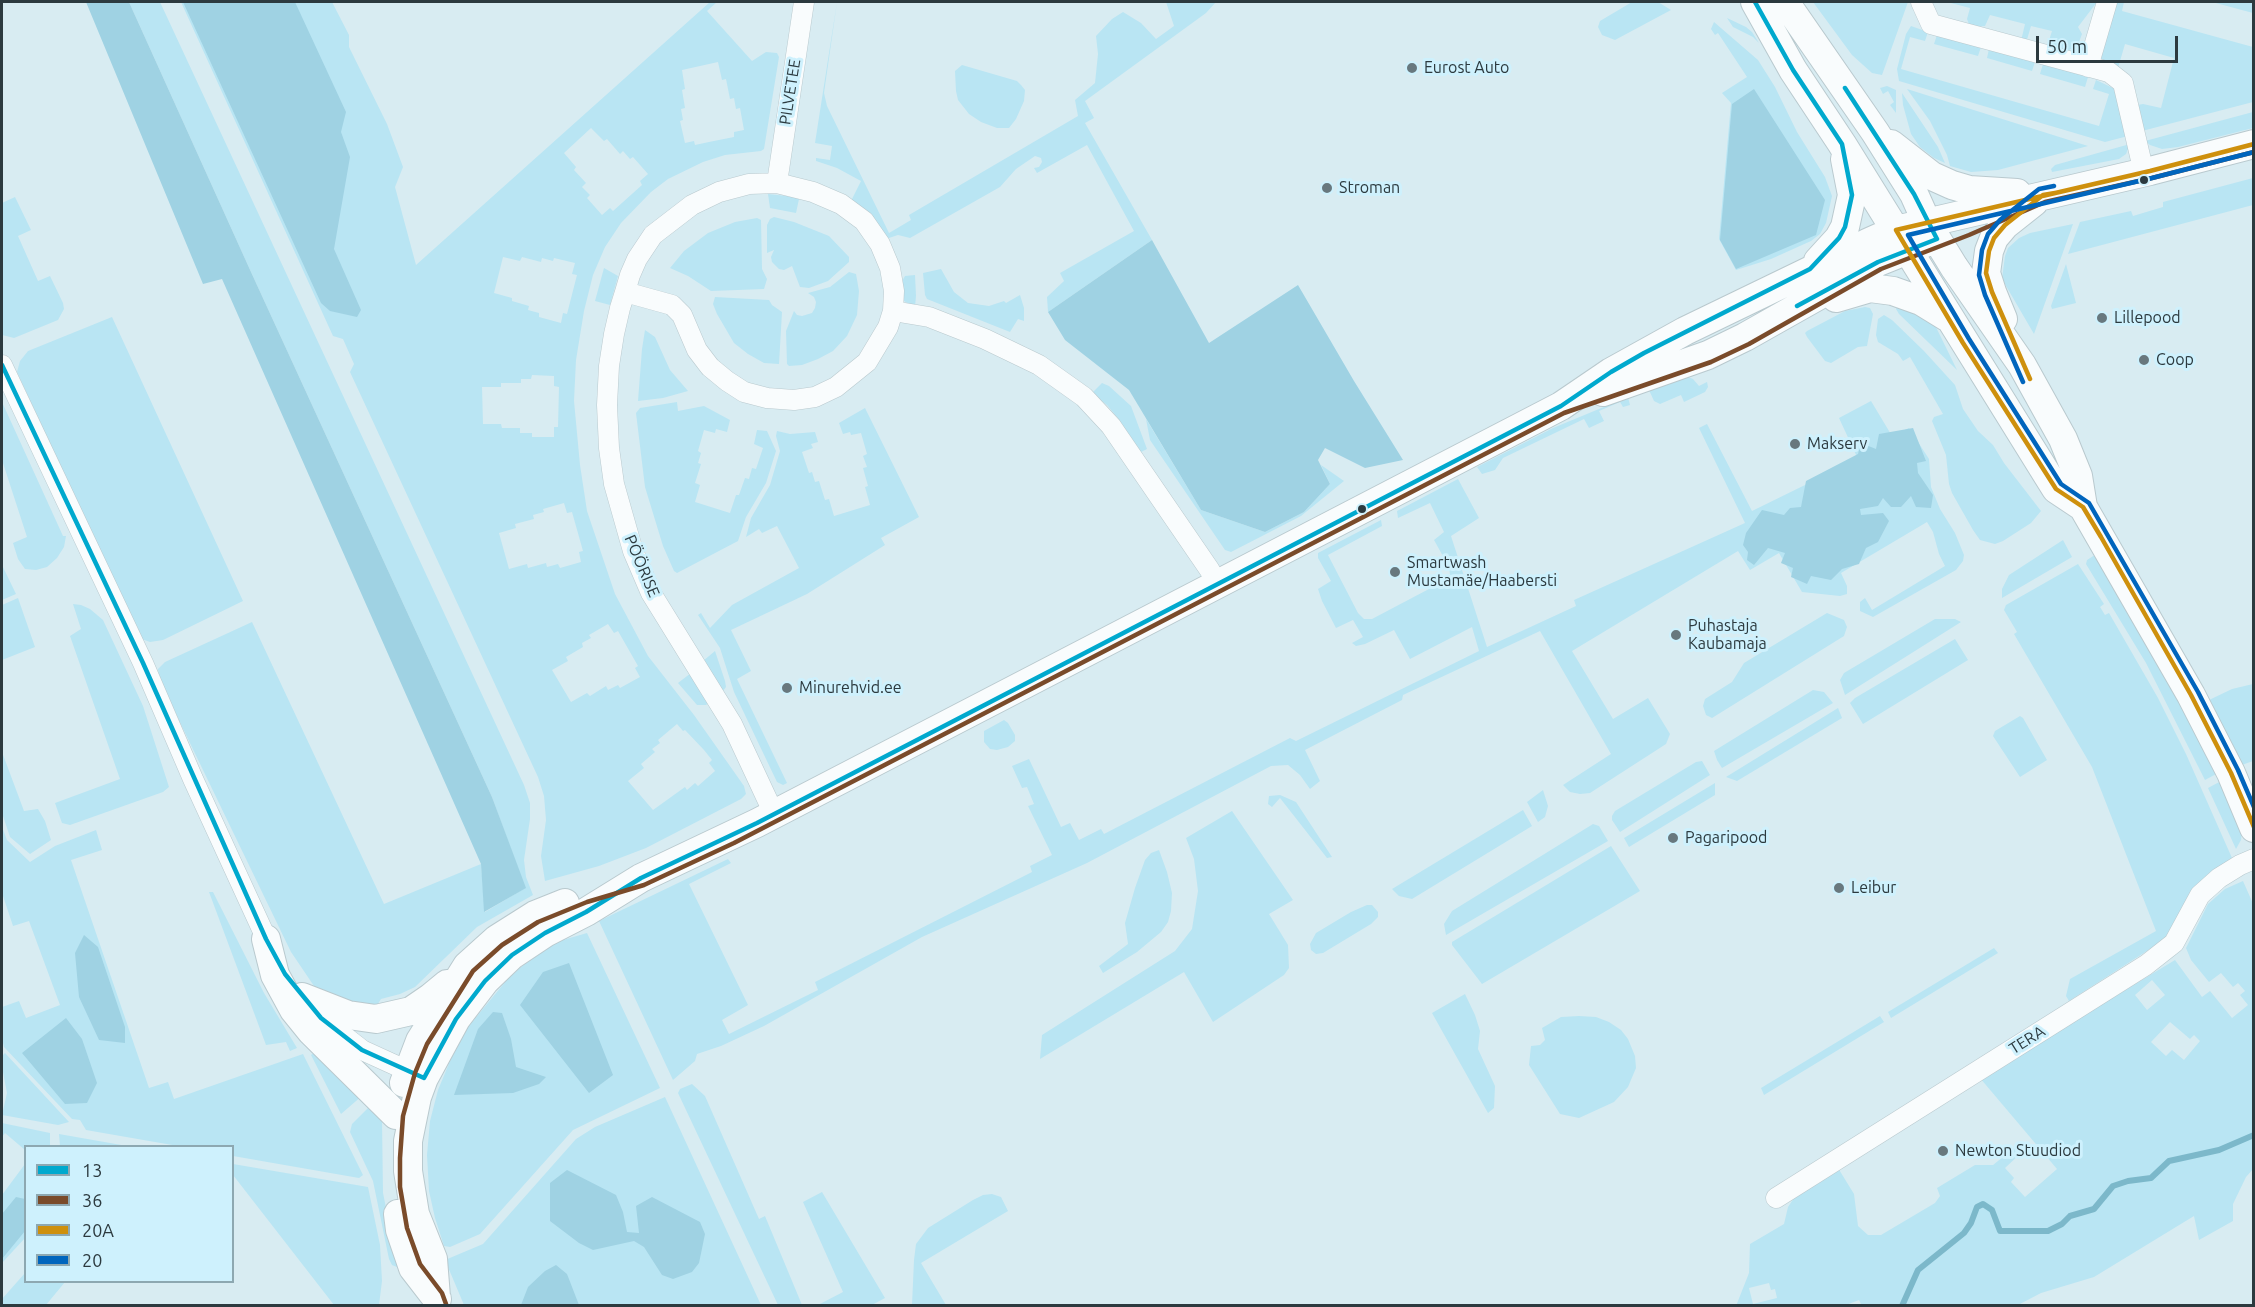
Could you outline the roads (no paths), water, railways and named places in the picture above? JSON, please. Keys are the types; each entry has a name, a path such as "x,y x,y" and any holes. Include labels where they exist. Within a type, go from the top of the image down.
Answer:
{"main road":[{"path":"1755,2 1793,69 2056,489 2083,507"},
{"path":"1785,2 1875,132 1914,194 1932,231 2022,366 2063,439 2078,476 2083,507 2191,695 2231,773 2253,828"},
{"path":"1875,132 1932,176 1952,185 1969,190 2043,195"},
{"path":"1810,269 1839,238 1845,227 1852,195 1842,144"},
{"path":"432,1303 413,1268 400,1230 392,1158 396,1115 416,1074 485,981 512,955 544,933 585,912 641,878 774,814 1561,406 1644,353 1810,269 2043,195 2144,173 2253,144"},
{"path":"2022,366 1986,273 1989,251 1994,238 2005,225 2043,195"},
{"path":"1561,406 1708,354 1744,337 1878,262 1901,240"},
{"path":"1802,304 1831,300 1870,288 1893,291 1921,301 1948,318"},
{"path":"2022,436 2034,443 2044,444 2063,439"},
{"path":"302,997 348,1015 370,1019 411,1011 430,998 497,939 535,915 585,894 641,878"},
{"path":"266,939 274,975 294,1010 310,1031 396,1115"},
{"path":"432,1303 433,1259 415,1214 408,1171 408,1141 420,1041 467,966"}],"street":[{"name":"PILVETEE","path":"777,183 804,2"},
{"path":"1921,2 1931,24 2109,72 2123,83 2144,173"},
{"path":"2088,67 2107,2"},
{"name":"PÖÖRISE","path":"625,292 672,305 682,315 697,350 710,367 744,392 766,398 794,400 815,397 843,383 867,362 879,345 893,311 894,291 890,268 880,244 864,221 841,204 813,192 777,183 749,184 719,192 692,205 675,216 653,236 637,259 625,292 614,334 609,366 607,405 613,475 624,524 651,593 732,724 774,814"},
{"path":"893,311 929,317 985,339 1039,366 1084,397 1111,426 1218,584"},
{"path":"2,365 143,663 266,939 285,974 321,1018 362,1050 416,1074"},
{"name":"TERA","path":"1776,1198 2146,965 2174,943 2200,895 2219,878 2253,859"}],"waterway":[{"path":"1902,1306 1918,1270 1964,1233 1977,1207 1983,1204 1992,1210 2000,1231 2048,1231 2062,1224 2070,1216 2094,1209 2113,1186 2128,1181 2151,1178 2169,1161 2219,1150 2254,1135"}],"place":[{"name":"Eurost Auto","path":"1412,68"},
{"name":"Stroman","path":"1327,188"},
{"name":"Lillepood","path":"2102,318"},
{"name":"Coop","path":"2144,360"},
{"name":"Makserv","path":"1795,444"},
{"name":"Smartwash Mustamäe/Haabersti","path":"1395,572"},
{"name":"Puhastaja Kaubamaja","path":"1676,635"},
{"name":"Minurehvid.ee","path":"787,688"},
{"name":"Pagaripood","path":"1673,838"},
{"name":"Leibur","path":"1839,888"},
{"name":"Newton Stuudiod","path":"1943,1151"}]}
